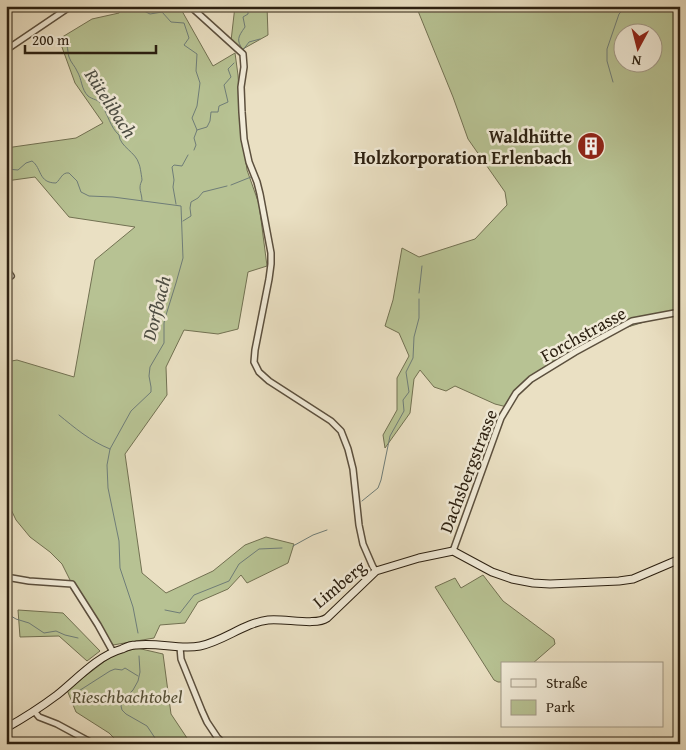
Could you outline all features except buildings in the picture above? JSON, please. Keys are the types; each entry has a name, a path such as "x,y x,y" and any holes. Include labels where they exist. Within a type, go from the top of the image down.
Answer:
{"street":[{"path":"6,50 71,6"},
{"path":"190,6 243,54 244,67 241,87 244,139 249,162 260,194 271,253 269,279 254,362 259,372 269,381 331,421 341,431 353,469 363,544 376,571"},
{"path":"6,269 12,276"},
{"name":"Forchstrasse","path":"530,379 632,321 680,312"},
{"name":"Dachsbergstrasse","path":"453,550 501,418 516,393 530,379"},
{"path":"453,550 492,572 512,579 550,584 634,579 680,559"},
{"name":"Limberg","path":"6,728 34,711 112,652 136,645 191,647 203,645 255,623 268,620 313,622 324,620 376,571 453,550"},
{"path":"6,577 29,581 72,584 98,625 112,652"},
{"path":"180,647 181,659 205,716 217,737 224,744"},
{"path":"34,711 39,716 94,744"}],"green space":[{"path":"122,6 166,6 182,11 213,66 235,53 247,170 259,204 267,266 248,272 238,329 218,334 184,330 166,367 167,395 125,454 142,573 166,593 213,571 245,545 266,537 294,544 288,563 247,583 241,575 228,589 198,602 185,623 160,625 154,638 113,645 72,584 62,564 30,537 16,520 6,499 6,362 17,360 74,377 95,260 135,227 69,217 35,177 6,181 6,148 76,138 103,123 75,83 59,39 92,19 119,13"},
{"path":"235,6 267,6 268,35 241,50 231,41"},
{"path":"416,6 680,6 680,311 618,330 531,379 507,407 495,404 455,386 446,391 434,387 420,370 414,379 410,413 385,448 383,435 397,410 397,378 409,356 399,333 385,326 393,300 402,248 419,257 475,239 507,205 505,192 468,139"},
{"path":"483,575 503,601 554,639 555,644 534,662 501,662 501,682 494,680 435,587 455,578 461,588"},
{"path":"18,610 63,613 100,651 87,661 59,636 20,637"},
{"name":"Rieschbachtobel","path":"137,648 163,654 171,714 191,744 120,744 109,733 76,712 67,690 113,655"}],"waterway":[{"path":"145,6 144,11 150,14 162,12 171,22 184,23 189,38 184,45 197,54 196,71 200,83 197,106 192,118 197,130 194,138 196,145 194,150"},
{"path":"248,6 248,14 243,17 245,27 239,36 239,44 243,50 249,42 260,39"},
{"path":"613,82 607,61 607,49 619,14 627,6"},
{"name":"Rütelibach","path":"67,46 70,59 79,74 86,93 100,102 122,143 137,160 142,179 140,188 142,200"},
{"path":"197,130 207,127 211,112 218,112 219,106 228,102 224,85 231,77 228,69 234,63"},
{"path":"176,204 172,167 174,165 182,166 188,155"},
{"name":"Dorfbach","path":"6,169 18,170 26,163 32,161 46,181 56,183 63,175 69,173 77,181 81,192 89,196 113,197 181,206 183,258 164,323 164,343 150,367 151,392 131,411 110,449 107,465 108,488 119,541 120,568 133,607 138,633"},
{"path":"231,185 251,177"},
{"path":"183,221 191,216 191,202 203,192 227,186"},
{"path":"419,293 422,266"},
{"path":"362,501 378,488 390,436 404,411 403,400 409,392 406,372 413,358 414,337 419,318 419,299"},
{"path":"59,415 89,438 110,449"},
{"path":"293,546 327,530"},
{"path":"165,610 180,613 194,595 229,581 239,564 259,549 282,548"},
{"path":"6,613 16,619 29,623 44,633 56,631 78,638"},
{"name":"Dorfbach","path":"139,656 140,672 138,681 121,706 126,714 147,726 159,744"},
{"path":"74,694 115,669 122,670 125,668 138,676"}],"place":[{"name":"Waldhütte Holzkorporation Erlenbach","path":"591,146"}]}
